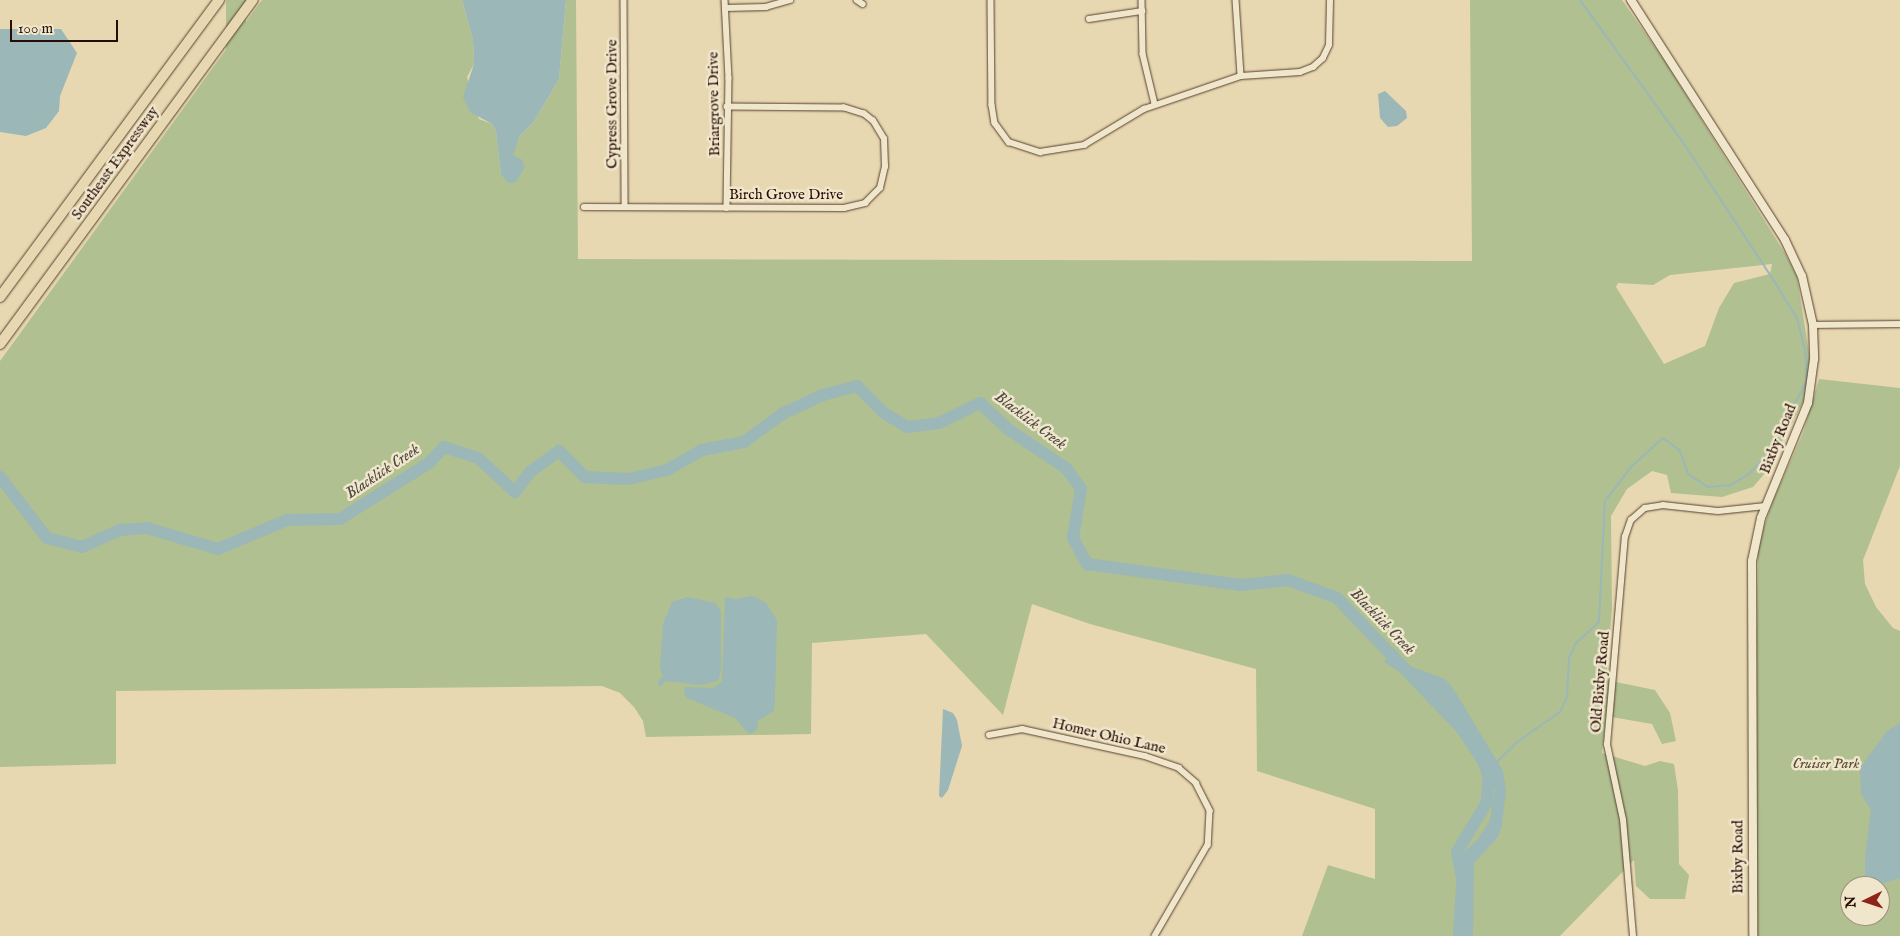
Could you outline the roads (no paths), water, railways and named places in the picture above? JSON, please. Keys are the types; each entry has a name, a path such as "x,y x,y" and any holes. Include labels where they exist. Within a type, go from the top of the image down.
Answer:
{"highway":[{"name":"Southeast Expressway","path":"0,297 219,0"},
{"name":"Southeast Expressway","path":"0,344 253,0"}],"street":[{"name":"Cypress Grove Drive","path":"624,0 625,207"},
{"name":"Briargrove Drive","path":"725,0 729,78 727,107 727,208"},
{"path":"725,8 766,7 790,0"},
{"path":"857,0 863,4"},
{"path":"991,0 992,105 995,123 1009,142 1040,152 1084,145 1155,104 1241,76 1308,70 1318,64 1327,52 1330,0"},
{"path":"1142,0 1144,63 1155,104"},
{"path":"1236,0 1241,76"},
{"name":"Bixby Road","path":"1631,0 1786,240 1802,276 1813,325 1814,359 1808,403 1765,506 1756,534 1751,579 1753,936"},
{"path":"1089,19 1142,11"},
{"name":"Birch Grove Drive","path":"584,207 844,208 860,205 880,188 885,149 884,139 873,121 855,110 727,107"},
{"path":"1813,325 1900,324"},
{"name":"Old Bixby Road","path":"1633,936 1623,820 1606,745 1625,537 1631,520 1645,508 1663,505 1718,511 1765,506"},
{"name":"Homer Ohio Lane","path":"989,735 1022,729 1145,756 1179,768 1196,783 1210,811 1211,834 1203,855 1154,936"}],"water":[{"path":"462,0 566,0 559,79 533,123 519,137 513,155 521,159 525,167 516,182 508,183 501,174 496,132 492,124 470,112 463,97 474,64 473,40"},
{"path":"0,29 61,29 77,53 60,96 59,111 46,128 26,136 0,132"},
{"path":"1385,91 1406,111 1407,118 1397,126 1388,127 1380,118 1378,94"},
{"path":"752,596 765,602 777,620 774,711 758,721 757,730 749,734 735,718 687,698 684,693 685,687 713,688 722,682 725,597 735,599"},
{"path":"687,597 715,603 721,611 721,671 718,681 701,685 666,681 660,687 657,683 663,676 660,668 663,624 672,602"},
{"path":"1395,649 1410,666 1445,679 1453,688 1503,771 1506,790 1502,825 1498,837 1474,863 1473,936 1453,936 1457,868 1463,853 1478,839 1490,820 1495,788 1489,779 1484,781 1468,737 1444,700 1384,662"},
{"path":"943,709 953,713 957,720 962,746 948,790 942,798 939,796"},
{"path":"1900,723 1900,878 1890,881 1890,876 1865,876 1865,856 1871,810 1861,794 1860,768 1887,731"}],"waterway":[{"path":"1497,762 1517,742 1560,712 1567,697 1569,658 1576,643 1599,622 1605,501 1631,467 1663,438 1680,451 1688,474 1708,487 1731,485 1750,473 1772,449 1807,380 1805,350 1797,318 1682,141 1580,0"},
{"name":"Blacklick Creek","path":"0,477 47,538 82,547 120,530 147,528 218,549 287,520 340,519 429,463 444,447 478,458 515,492 530,472 559,451 585,477 628,479 667,470 702,450 744,442 782,414 823,395 857,386 884,413 907,427 939,423 980,403 1008,429 1067,469 1081,489 1073,538 1087,564 1241,585 1288,580 1337,598 1462,729 1489,770 1487,802 1457,852 1462,878"}],"park label":[{"name":"Cruiser Park","path":"1826,764"}]}
